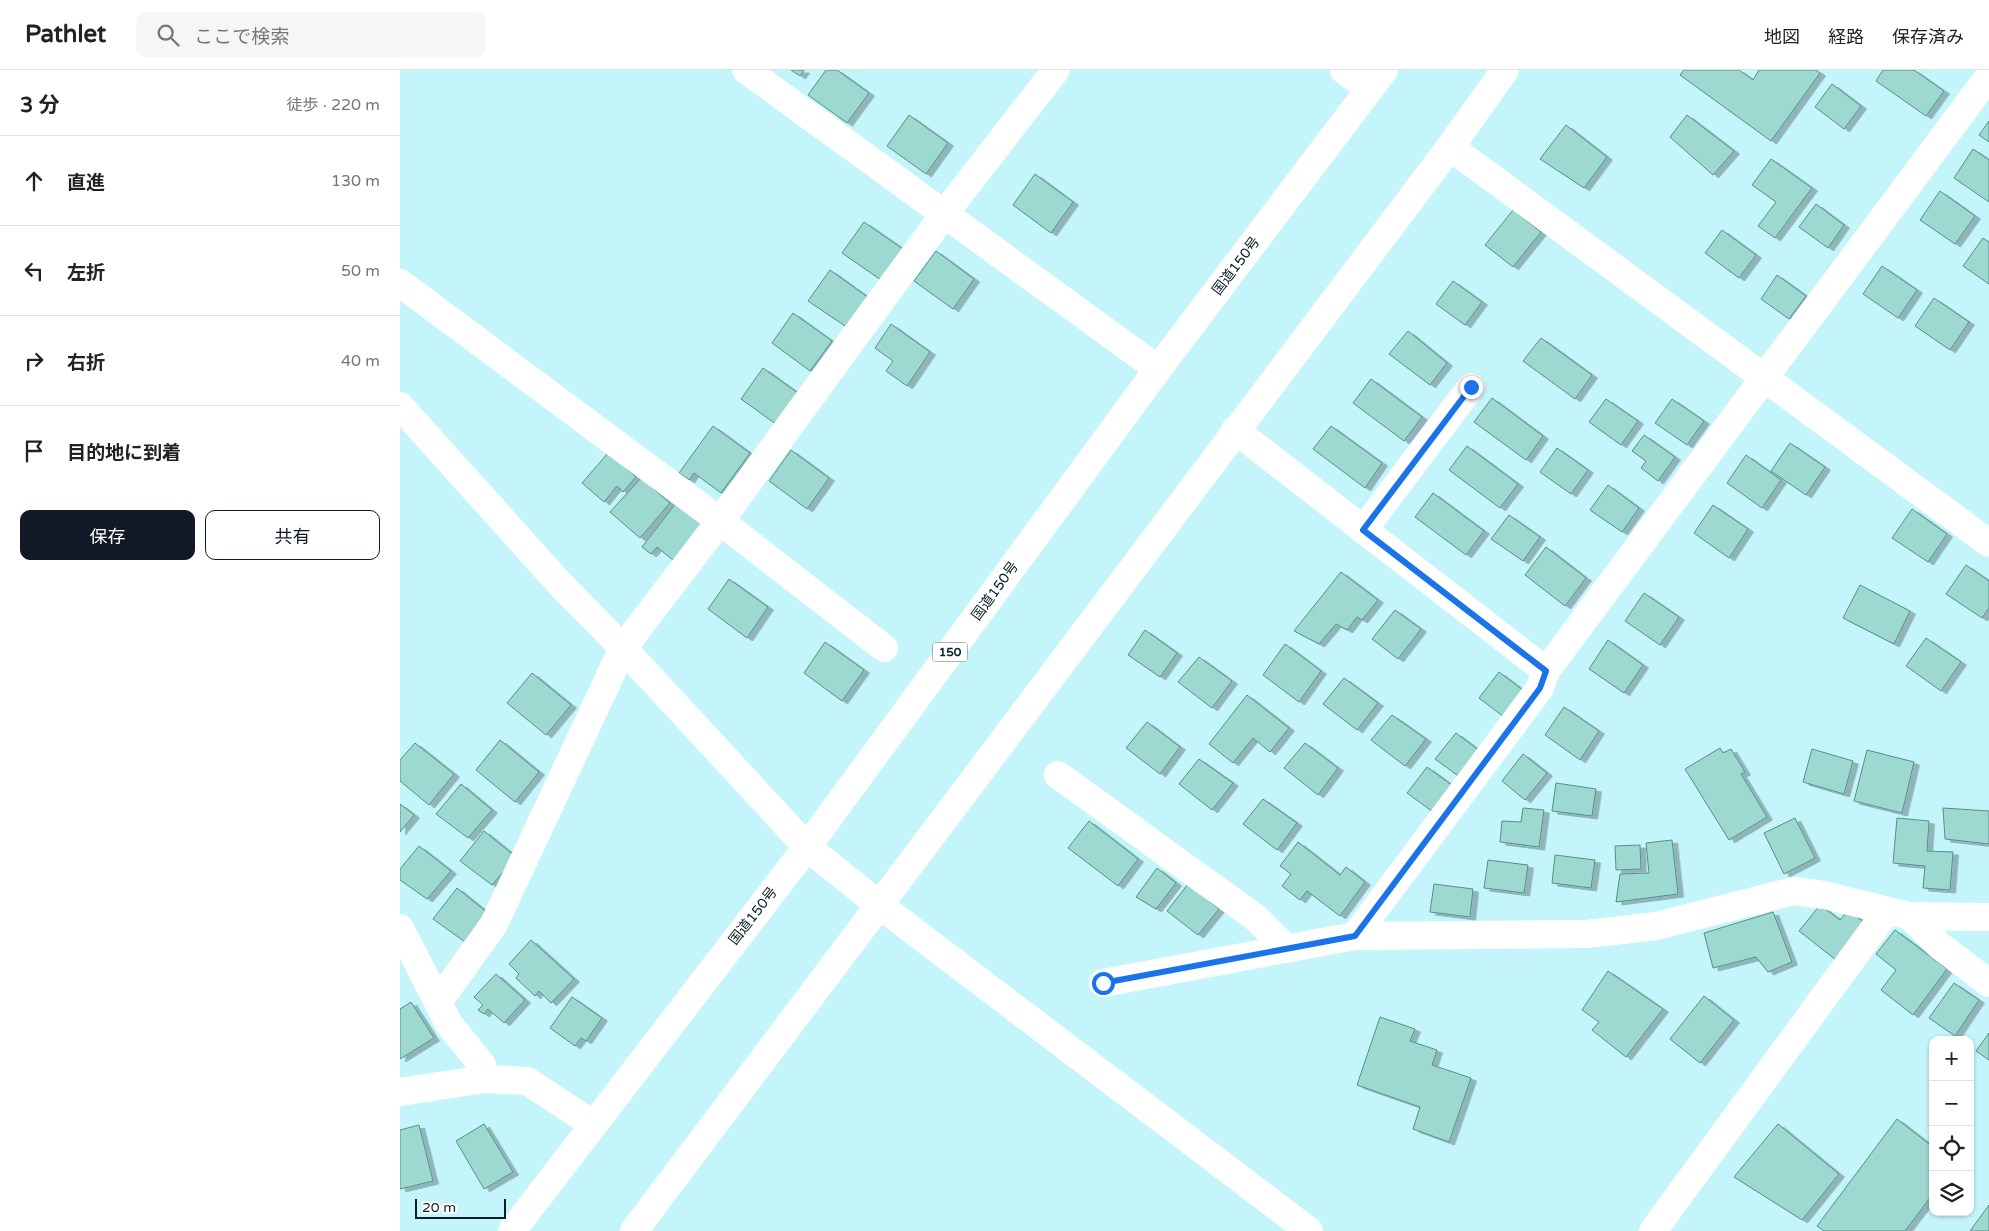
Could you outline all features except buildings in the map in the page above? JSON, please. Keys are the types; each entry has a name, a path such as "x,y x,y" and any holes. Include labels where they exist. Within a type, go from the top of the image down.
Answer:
{"main road":[{"path":"746,70 945,213 1158,370"},
{"path":"438,1002 494,924 623,648 720,521 945,213 1056,70"},
{"path":"1344,70 1377,80"},
{"path":"634,1231 878,904 1450,147 1505,70"},
{"path":"1355,936 1540,688 1546,671 1989,76"},
{"name":"国道150号","path":"512,1231 807,847 1158,370 1377,80"},
{"path":"1450,147 1989,543"},
{"path":"400,282 720,521 884,648"},
{"path":"1363,530 1471,387"},
{"path":"400,406 560,585 623,648 807,847 878,904 1309,1231"},
{"path":"1235,430 1546,671"},
{"path":"1058,775 1256,918 1287,949"},
{"path":"1103,983 1355,936 1587,934 1656,926 1794,892 1824,895 1899,914 1989,917"},
{"path":"1899,914 1989,983"},
{"path":"1653,1231 1899,914"},
{"path":"400,928 449,1024 482,1065 485,1079"},
{"path":"400,1092 485,1079 527,1081 593,1124"}],"route":[{"path":"1103,983 1355,936 1540,688 1546,671 1363,530 1471,387"}]}
